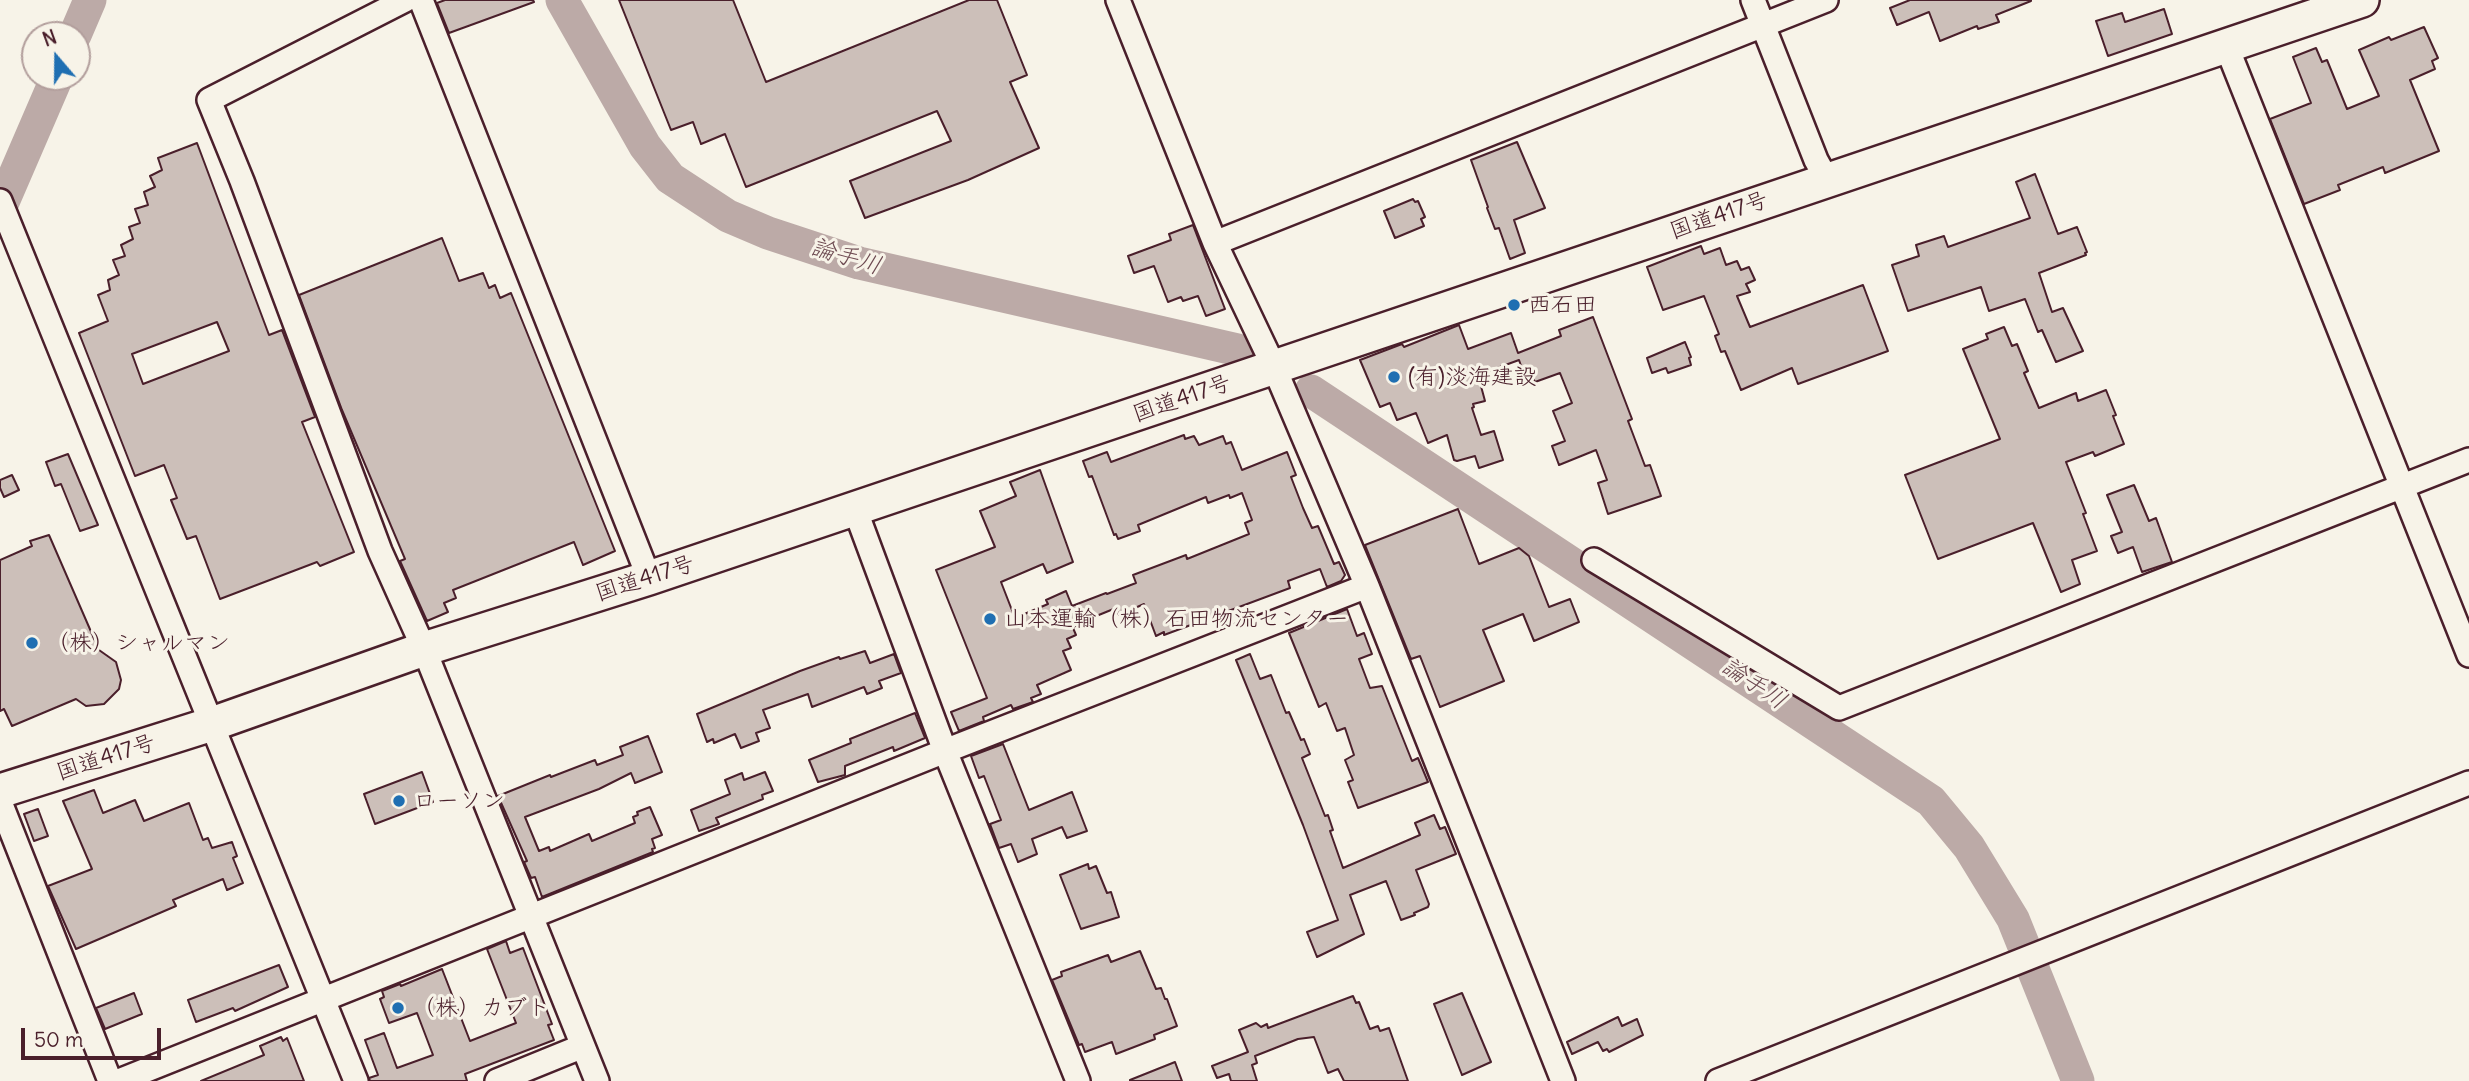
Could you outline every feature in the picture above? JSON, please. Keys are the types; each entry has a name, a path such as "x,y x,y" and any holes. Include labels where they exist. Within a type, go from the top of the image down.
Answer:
{"highway":[{"name":"国道417号","path":"0,792 212,724 424,649 649,579 2362,0"}],"street":[{"path":"405,0 209,100 247,194 380,551 424,649 597,1081"},
{"path":"421,0 649,579"},
{"path":"1118,0 1215,243 1274,367 1367,586 1563,1081"},
{"path":"1753,0 1816,160 1827,180"},
{"path":"1215,243 1826,0"},
{"path":"2226,45 2469,655"},
{"path":"0,201 356,1081"},
{"path":"1594,560 1839,708 2469,460"},
{"path":"855,509 945,751 1078,1081"},
{"path":"119,1081 945,751 1367,586"},
{"path":"1718,1081 2469,783"},
{"path":"0,802 110,1081"},
{"path":"497,1081 583,1046"}],"building":[{"path":"445,0 534,2 449,33 437,3"},
{"path":"619,0 733,0 766,82 969,0 997,0 1027,75 1010,82 1039,148 968,180 865,218 850,181 951,141 937,111 746,187 725,134 701,144 693,122 671,130"},
{"path":"1910,0 2031,1 1996,15 1999,22 1978,29 1977,26 1940,41 1929,12 1897,25 1890,8"},
{"path":"2164,9 2172,34 2108,56 2096,21 2122,13 2125,22"},
{"path":"2424,27 2438,58 2432,61 2435,69 2410,80 2439,151 2385,173 2383,167 2338,185 2340,190 2304,204 2270,119 2311,103 2293,57 2316,48 2322,62 2327,60 2347,109 2379,96 2359,50 2389,37 2391,40"},
{"path":"1517,142 1545,208 1514,220 1525,253 1510,259 1499,228 1495,229 1471,160"},
{"path":"197,143 269,335 282,330 315,417 302,422 354,552 320,566 317,562 220,599 196,536 187,539 171,500 177,498 164,465 135,476 79,333 108,321 98,295 110,290 108,280 119,275 113,260 125,256 121,245 133,239 129,227 140,223 135,209 148,205 144,192 155,187 150,176 162,170 158,158","holes":["217,322 229,351 143,384 132,354"]},
{"path":"2035,174 2058,234 2077,227 2087,252 2086,255 2039,273 2052,312 2063,308 2083,351 2056,362 2042,330 2038,332 2025,299 1989,311 1981,287 1908,311 1892,265 1919,256 1916,245 1944,236 1948,247 2030,218 2016,182"},
{"path":"1413,199 1418,201 1425,217 1421,219 1424,226 1395,238 1384,211"},
{"path":"1193,225 1225,309 1206,316 1198,296 1183,301 1181,297 1168,302 1154,266 1134,273 1128,256 1171,240 1169,234"},
{"path":"442,238 459,281 483,273 489,288 495,285 500,298 511,293 615,551 583,565 574,542 453,590 456,598 444,603 448,612 427,621 400,561 405,559 342,410 299,295"},
{"path":"1701,246 1704,254 1720,248 1726,265 1737,261 1741,270 1749,267 1755,280 1746,284 1750,292 1737,296 1750,327 1863,285 1888,351 1798,384 1792,368 1741,390 1725,351 1721,352 1715,336 1719,334 1704,296 1663,310 1647,267"},
{"path":"1593,317 1632,419 1628,421 1645,466 1650,465 1661,496 1608,514 1598,483 1607,480 1596,450 1559,465 1552,446 1565,441 1553,411 1572,403 1560,373 1535,382 1529,381 1519,360 1478,375 1485,401 1473,404 1472,408 1481,435 1494,431 1503,460 1479,468 1475,456 1454,460 1447,435 1428,443 1416,413 1397,420 1390,403 1380,407 1360,360 1402,344 1404,347 1459,325 1468,349 1511,333 1518,353 1561,336 1559,330"},
{"path":"2004,327 2012,346 2017,344 2028,371 2024,373 2039,408 2076,393 2078,401 2106,390 2124,444 2095,456 2093,452 2066,462 2086,513 2083,514 2097,551 2072,560 2080,584 2061,592 2033,523 1938,559 1905,475 2000,439 1963,349 1988,339 1986,334"},
{"path":"1685,342 1691,365 1668,373 1666,368 1652,373 1647,358"},
{"path":"1184,435 1185,439 1194,436 1199,445 1223,436 1226,444 1231,442 1242,470 1287,452 1296,475 1291,477 1303,508 1312,528 1318,526 1334,564 1339,562 1345,575 1341,581 1327,587 1320,569 1288,581 1290,588 1156,636 1144,604 1119,615 1116,608 1073,628 1076,635 1067,639 1071,648 1063,651 1071,670 1037,685 1041,694 1031,698 1033,702 1013,709 1011,705 983,717 984,721 959,731 951,712 987,698 936,570 995,547 980,511 1016,496 1010,482 1040,470 1073,562 1047,573 1043,564 1001,582 1015,618 1048,604 1046,600 1066,591 1072,606 1107,594 1136,583 1133,575 1186,555 1187,559 1249,534 1245,523 1252,520 1242,493 1208,503 1206,497 1138,525 1140,531 1118,539 1116,534 1114,535 1092,476 1089,477 1083,461 1107,452 1111,462"},
{"path":"68,454 98,525 80,531 61,484 55,486 46,462"},
{"path":"12,475 19,490 4,497 0,480"},
{"path":"2134,485 2149,521 2156,518 2172,562 2142,572 2133,547 2118,553 2111,536 2122,532 2107,495"},
{"path":"1458,509 1479,564 1519,548 1529,556 1549,607 1570,599 1579,622 1534,641 1523,614 1483,630 1504,681 1440,707 1420,656 1411,659 1365,545"},
{"path":"49,535 99,650 116,662 121,680 119,689 104,704 86,706 76,699 12,726 4,709 0,711 0,560 32,546 30,541"},
{"path":"1347,609 1357,636 1364,633 1372,654 1359,659 1370,688 1382,686 1412,761 1418,758 1428,782 1358,808 1348,782 1353,780 1345,760 1354,755 1345,728 1337,731 1326,703 1319,707 1289,633"},
{"path":"865,651 870,663 894,654 901,673 879,681 882,688 867,694 864,687 812,707 808,694 763,710 770,728 756,733 759,741 741,748 735,734 714,743 713,739 707,742 697,714 800,671"},
{"path":"1250,654 1260,679 1271,675 1286,713 1289,712 1301,740 1304,739 1310,754 1302,758 1325,816 1328,815 1333,830 1330,831 1343,868 1420,835 1415,823 1434,815 1440,829 1445,827 1456,854 1416,870 1429,904 1414,913 1415,915 1401,920 1386,881 1350,895 1364,934 1317,957 1307,932 1338,920 1303,825 1236,660"},
{"path":"915,713 925,738 845,766 845,775 818,782 809,760 851,743 850,739"},
{"path":"648,736 662,772 635,783 631,773 599,789 525,817 539,851 549,847 550,851 589,834 592,841 635,823 633,817 638,815 637,812 650,807 662,835 652,839 655,848 652,849 653,852 542,897 535,877 531,878 524,862 527,861 498,796 595,760 597,765 623,755 620,747"},
{"path":"1003,744 1029,810 1072,792 1087,831 1067,838 1062,827 1032,839 1037,854 1018,862 1011,844 999,848 990,824 1001,820 984,776 979,778 971,756"},
{"path":"422,772 433,802 375,824 364,794"},
{"path":"765,772 773,791 762,795 763,799 716,818 719,824 699,831 691,810 730,794 725,780 742,773 744,780"},
{"path":"94,790 103,813 135,800 144,821 189,803 203,840 208,838 212,848 232,842 237,856 233,858 243,883 227,890 223,879 173,900 176,906 76,949 48,886 92,869 63,801"},
{"path":"38,809 48,836 34,841 24,814"},
{"path":"1088,864 1089,869 1096,866 1107,893 1111,892 1119,917 1081,929 1060,875"},
{"path":"506,941 510,953 523,948 552,1024 548,1025 554,1040 465,1074 467,1081 370,1081 369,1078 378,1075 365,1040 384,1033 397,1068 433,1055 417,1013 389,1023 380,999 384,997 382,991 442,969 470,1041 516,1023 487,949"},
{"path":"1140,951 1156,989 1161,988 1167,999 1177,1026 1154,1035 1155,1039 1116,1054 1112,1042 1085,1052 1082,1044 1079,1045 1052,980 1062,976 1061,972 1108,955 1111,962"},
{"path":"279,965 288,987 235,1011 233,1008 196,1022 188,1000"},
{"path":"134,993 142,1014 105,1029 96,1008"},
{"path":"1462,993 1491,1062 1462,1075 1434,1004"},
{"path":"1353,996 1356,1003 1359,1002 1370,1029 1378,1026 1380,1031 1389,1028 1408,1081 1344,1081 1338,1069 1328,1073 1314,1037 1298,1039 1255,1056 1257,1063 1252,1065 1257,1081 1231,1081 1229,1074 1217,1078 1212,1066 1248,1052 1239,1030 1256,1023 1261,1027 1267,1024 1268,1028"},
{"path":"1618,1017 1622,1026 1637,1019 1643,1035 1609,1052 1607,1049 1603,1051 1598,1042 1572,1054 1567,1042"},
{"path":"281,1037 283,1041 287,1038 304,1081 201,1081 264,1055 260,1046"},
{"path":"1175,1062 1182,1081 1130,1081 1130,1080"}],"waterway":[{"path":"81,21 90,0"},
{"name":"論手川","path":"562,0 645,146 670,178 728,216 768,233 859,263 1238,350"},
{"path":"0,209 51,91"},
{"name":"論手川","path":"1311,391 1931,801 1969,847 2013,919 2078,1081"}],"place":[{"name":"西石田","path":"1514,305"},
{"name":"(有)淡海建設","path":"1394,377"},
{"name":"山本運輸（株）石田物流センター","path":"990,619"},
{"name":"（株）シャルマン","path":"32,643"},
{"name":"ローソン","path":"399,801"},
{"name":"（株）カブト","path":"398,1008"}]}
